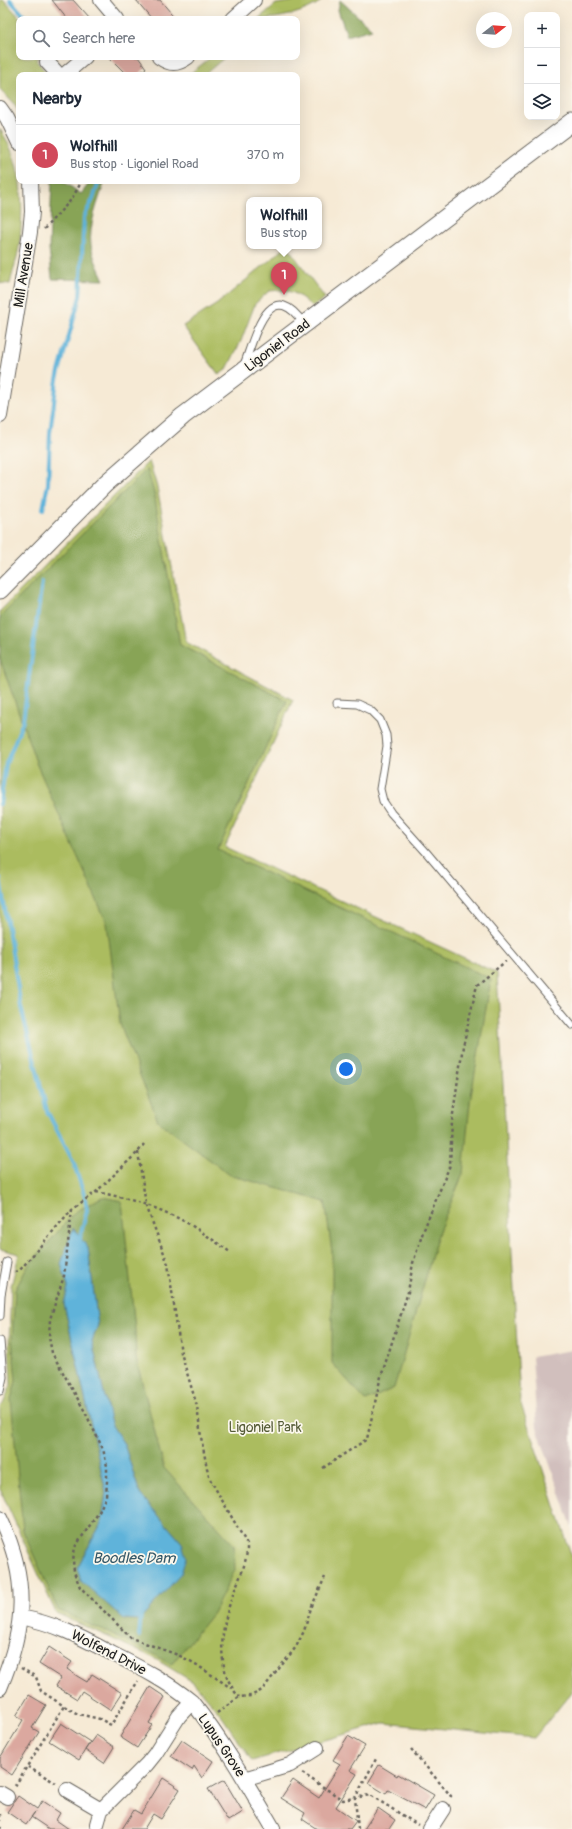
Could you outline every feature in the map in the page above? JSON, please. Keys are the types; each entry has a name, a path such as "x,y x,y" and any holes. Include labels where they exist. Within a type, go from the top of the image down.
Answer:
{"street":[{"path":"101,0 114,16"},
{"path":"236,16 254,0"},
{"path":"68,72 82,60"},
{"path":"164,60 171,64 177,64 183,60"},
{"path":"47,62 56,72"},
{"path":"0,108 7,118 16,137"},
{"name":"Ligoniel Road","path":"0,590 105,484 183,416 572,122"},
{"name":"Mill Avenue","path":"0,416 29,241 32,212 31,184"},
{"path":"0,1518 13,1548 21,1585 18,1634 6,1665 0,1688"},
{"name":"Wolfend Drive","path":"20,1617 48,1623 66,1630 145,1670 175,1688 192,1702"},
{"name":"Lupus Grove","path":"101,1810 151,1759 179,1716 192,1702 207,1721 244,1779 273,1829"},
{"path":"244,1779 290,1765 317,1748"},
{"path":"67,1790 101,1810 97,1824"},
{"path":"430,1829 443,1809"}],"lane":[{"path":"242,371 261,323 270,309 276,305 283,304 289,306 304,325"},
{"path":"337,703 357,704 370,710 380,720 386,735 387,746 380,789 383,801 391,813 422,847 572,1025"},
{"path":"0,1316 1,1295 7,1262"},
{"path":"0,1342 3,1377 0,1391"}],"path":[{"path":"29,241 42,232 71,200 80,184"},
{"path":"323,1468 367,1439 380,1380 408,1292 413,1264 428,1219 450,1165 452,1121 457,1086 477,985 514,956"},
{"path":"5,1276 20,1270 72,1209 96,1192 138,1152 144,1144"},
{"path":"138,1152 146,1205 168,1264 181,1353 197,1406 210,1479 247,1544 244,1565 230,1601 224,1632 222,1656 225,1675 231,1688"},
{"path":"96,1192 123,1196 189,1224 230,1252"},
{"path":"72,1209 64,1276 50,1320 49,1337 52,1353 84,1410 103,1449 107,1466 106,1496 99,1512 75,1547 73,1560 74,1572 80,1586 131,1638 189,1661 231,1688 239,1697"},
{"path":"207,1721 239,1697 251,1696 262,1690 296,1647 304,1631 311,1608 325,1577"},
{"path":"6,1665 36,1677 41,1691 64,1706 78,1714 100,1719 111,1725 145,1670"},
{"path":"4,1795 28,1767 64,1706"},
{"path":"411,1748 451,1796 443,1809"},
{"path":"358,1829 355,1798 376,1759"},
{"path":"290,1765 343,1800 370,1795 424,1829"},
{"path":"28,1767 67,1790"},
{"path":"0,1814 0,1820"}],"shaded area":[{"path":"572,1350 572,1527 537,1428 532,1357"}],"green space":[{"path":"0,0 4,0 18,16 16,16 16,60 36,60 46,72 16,72 16,107 0,89"},
{"path":"302,0 323,0 300,12 284,16 262,16 276,4"},
{"path":"340,0 372,29 347,36 338,10"},
{"path":"207,60 222,60 208,72 192,72"},
{"path":"0,129 13,155 16,165 16,184 20,184 22,210 19,245 10,284 0,283"},
{"path":"52,184 67,184 81,194 89,184 104,184 95,213 90,238 96,263 104,280 52,279 49,248"},
{"path":"283,249 289,249 325,298 312,307 302,298 288,291 269,291 255,304 241,341 227,369 219,375 183,326 217,304"},
{"name":"Ligoniel Park","path":"149,461 157,487 186,642 293,700 225,847 497,973 520,1401 572,1557 572,1692 534,1738 384,1723 252,1761 219,1712 193,1682 152,1657 56,1613 0,1489 0,1407 3,1404 11,1385 9,1342 11,1286 19,1254 0,1249 0,611"},
{"path":"147,469 154,493 180,645 287,701 218,850 491,979 470,1102 463,1174 439,1231 394,1388 366,1401 332,1363 332,1252 325,1202 230,1175 158,1121 120,1024 107,923 37,765 0,659 0,617"},
{"path":"102,1197 122,1201 135,1329 136,1358 164,1468 234,1545 235,1570 213,1613 171,1665 154,1654 58,1610 23,1531 11,1399 16,1381 12,1340 15,1290 28,1266 75,1212","holes":["73,1228 88,1248 98,1325 92,1341 111,1425 124,1444 140,1494 182,1543 77,1568 102,1522 106,1492 64,1304 68,1287 61,1264"]}],"water":[{"name":"Boodles Dam","path":"73,1228 88,1248 98,1325 92,1341 111,1424 124,1444 140,1494 182,1543 186,1557 181,1574 139,1620 124,1619 81,1581 77,1568 102,1522 106,1492 64,1304 68,1287 61,1264"}],"building":[{"path":"52,0 73,0 87,16 65,16"},
{"path":"136,0 160,0 173,16 149,16"},
{"path":"112,60 140,60 146,68 141,72 124,72"},
{"path":"49,1647 72,1662 67,1669 77,1676 87,1682 92,1674 122,1693 111,1710 82,1691 77,1699 56,1686 61,1678 39,1664"},
{"path":"150,1687 165,1697 149,1723 152,1725 137,1748 120,1737"},
{"path":"29,1695 46,1705 32,1728 39,1732 12,1775 0,1767 0,1758 23,1720 16,1716"},
{"path":"61,1723 90,1742 79,1760 49,1741"},
{"path":"96,1735 114,1747 104,1763 85,1750"},
{"path":"348,1736 365,1746 350,1770 357,1774 336,1807 356,1821 350,1829 317,1829 302,1819 305,1813 281,1798 293,1780 319,1798 340,1764 333,1760"},
{"path":"182,1740 213,1761 202,1778 194,1766 192,1770 171,1756"},
{"path":"379,1765 434,1795 425,1810 388,1790 386,1794 368,1783"},
{"path":"163,1778 180,1789 161,1819 153,1814 144,1829 122,1829 134,1810 141,1814"},
{"path":"224,1780 243,1812 228,1821 208,1789"},
{"path":"18,1796 37,1809 42,1801 60,1813 56,1820 69,1829 49,1829 31,1817 26,1825 7,1812"},
{"path":"378,1808 395,1820 389,1829 364,1829"}],"waterway":[{"path":"10,0 24,16"},
{"path":"43,509 48,484 50,433 57,379 80,296 84,217 93,199 98,184"},
{"path":"0,804 6,764 23,721 42,582"},
{"path":"0,879 21,1007 47,1111 73,1161 84,1194 87,1210 80,1242"},
{"path":"139,1636 141,1614"}],"place":[{"name":"Wolfhill","path":"284,295"}]}
